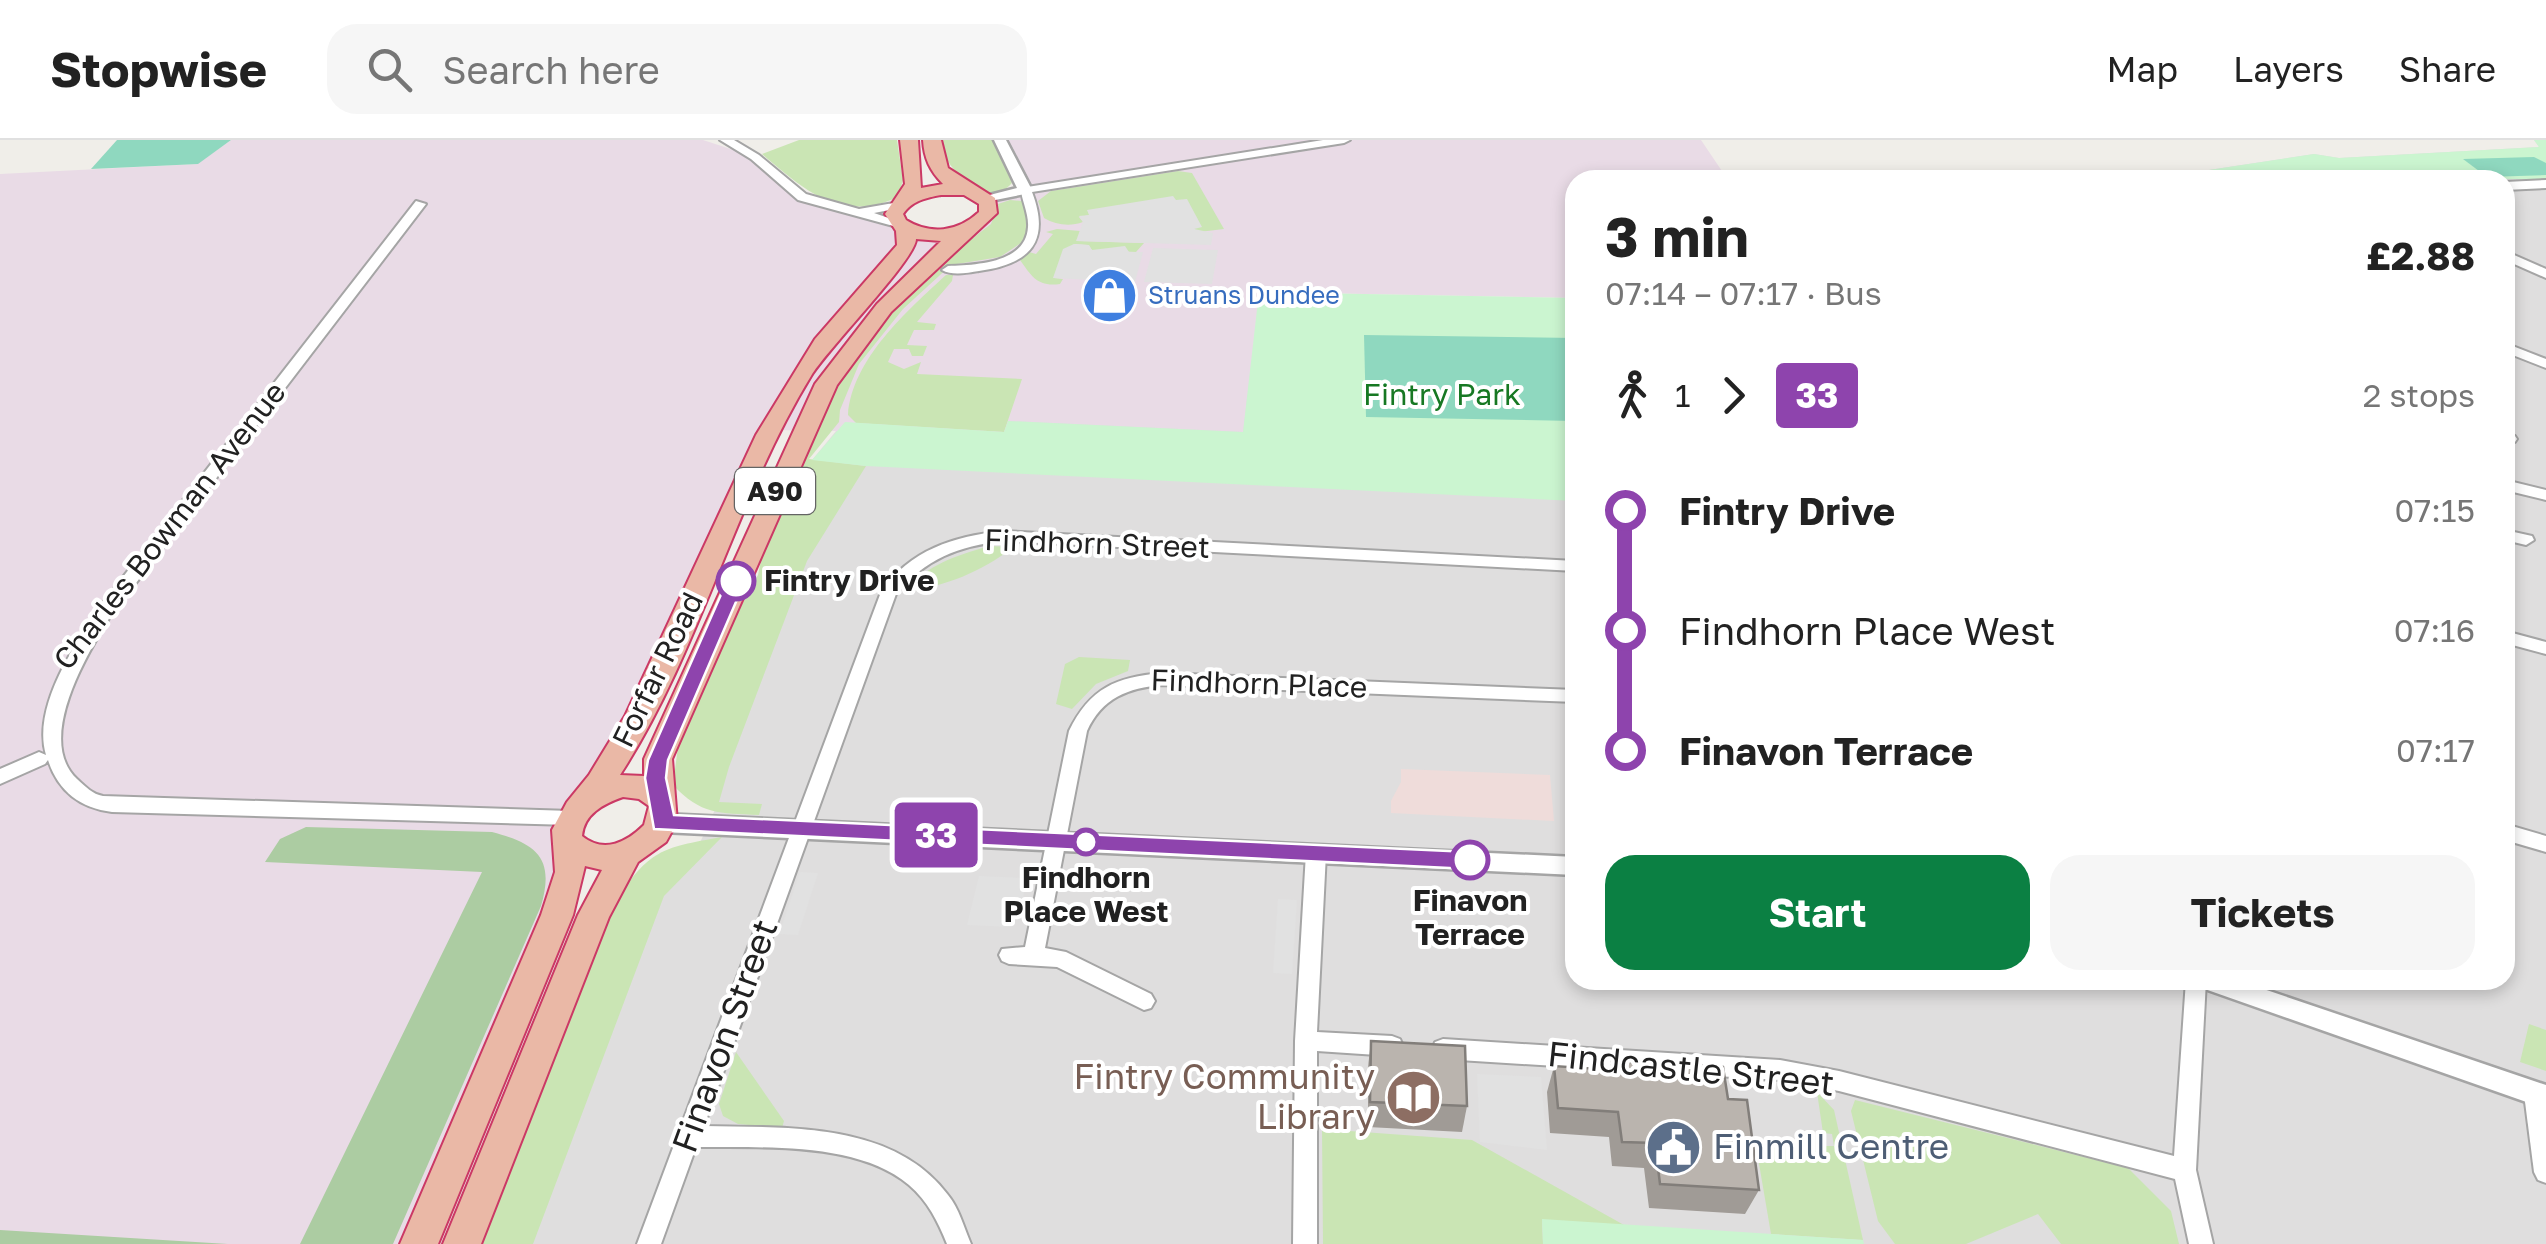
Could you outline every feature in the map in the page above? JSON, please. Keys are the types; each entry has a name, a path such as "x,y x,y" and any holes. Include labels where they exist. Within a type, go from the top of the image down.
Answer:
{"highway":[{"name":"A90","path":"902,214 914,184 909,140"},
{"path":"932,140 946,180 976,194 988,213 973,228 940,236 902,214 941,189 976,194"},
{"name":"Forfar Road","path":"575,821 605,778 643,707 771,430 802,374 907,245 902,214"},
{"name":"Forfar Road","path":"662,811 655,778 658,760 801,432 826,384 884,308 948,246 973,228"},
{"path":"419,1244 557,914 570,872 575,821 622,786 646,788 662,811 645,843 614,858 588,857 575,821"},
{"path":"462,1244 594,914 627,853"}],"street":[{"path":"726,140 755,157 802,197 859,212 902,214"},
{"path":"948,270 991,265 1024,250 1033,240 1038,225 1000,140"},
{"path":"976,194 1025,190 1344,140"},
{"path":"2515,186 2546,184"},
{"name":"Charles Bowman Avenue","path":"48,680 98,614 146,560 420,204"},
{"path":"859,212 902,214"},
{"path":"2515,260 2546,274"},
{"path":"2515,351 2546,364"},
{"path":"2515,487 2546,495"},
{"name":"Findhorn Street","path":"800,828 889,592 921,559 946,546 1003,536 1565,565"},
{"path":"2515,537 2526,540"},
{"path":"2515,640 2546,648"},
{"name":"Findhorn Place","path":"1056,840 1084,713 1108,692 1137,680 1565,696"},
{"path":"0,777 38,751 56,783 90,800 156,807 575,821"},
{"path":"662,811 800,828 1565,865"},
{"name":"Finavon Street","path":"649,1244 800,828"},
{"path":"2515,835 2546,844"},
{"path":"1033,956 1056,840"},
{"path":"1305,1244 1306,1041 1316,853"},
{"path":"1009,954 1058,958 1144,1001"},
{"path":"2195,990 2185,1170 2201,1244"},
{"path":"2236,990 2541,1096 2546,1172"},
{"name":"Findcastle Street","path":"1306,1041 1780,1070 1878,1091 2185,1170"},
{"path":"688,1136 853,1144 899,1164 934,1192 959,1244"}],"shaded area":[{"path":"231,140 703,140 755,157 804,196 859,213 897,208 914,233 973,228 988,202 1028,196 1001,140 1701,140 1721,170 1565,170 1565,298 1260,292 1243,432 1009,421 1004,432 896,426 839,431 771,430 584,803 419,1244 0,1244 0,174 197,164"},
{"path":"2534,140 2546,140 2546,1244 502,1244 649,890 698,847 718,803 812,460 836,431 1565,300 1565,990 2515,990 2515,170 2209,170 2314,154 2339,158 2539,147"},
{"path":"1173,196 1176,200 1187,199 1202,227 1194,229 1213,233 1211,245 1076,241 1083,222 1079,216 1089,215 1087,210"},
{"path":"1074,244 1089,245 1092,250 1125,246 1129,252 1143,252 1135,282 1053,278 1063,249"},
{"path":"1153,248 1218,250 1212,284 1144,282"},
{"path":"1401,769 1550,775 1554,821 1391,813"},
{"path":"800,872 818,873 798,935 779,934"},
{"path":"979,876 1027,878 1020,912 1015,912 1012,927 967,925"},
{"path":"1278,899 1297,900 1292,974 1273,973"},
{"path":"1477,1074 1541,1077 1547,1150 1480,1142"}],"green space":[{"path":"117,140 231,140 198,164 91,169"},
{"path":"799,140 897,140 903,180 898,197 858,207 824,199 762,154"},
{"path":"943,140 997,140 1012,183 991,194 971,187 941,151"},
{"path":"2534,140 2546,140 2546,179 2515,179 2515,170 2209,170 2314,154 2339,158 2539,147"},
{"path":"2534,157 2546,163 2546,175 2515,176 2515,170 2478,170 2463,159"},
{"path":"1178,171 1192,173 1224,229 1199,232 1090,215 1079,217 1083,222 1063,224 1044,218 1038,201 1051,191"},
{"path":"1022,201 1030,227 1021,243 1000,257 951,265 903,309 859,364 839,422 809,459 866,466 807,561 729,767 719,802 762,804 759,815 722,813 702,807 673,785 680,731 723,634 758,575 766,535 826,403 850,362 895,306 991,224 998,204"},
{"path":"1080,231 1077,241 1144,243 1136,252 1092,250 1088,245 1074,244 1054,278 1063,279 1060,284 1046,284 1032,276 1020,260 1029,252 1036,254 1053,234 1046,232"},
{"path":"946,275 953,275 952,281 917,322 936,324 934,330 914,330 907,345 927,346 923,356 912,356 909,349 894,349 888,362 904,369 921,362 917,374 1022,379 1004,432 856,423 848,415 852,394 871,355 899,320"},
{"name":"Fintry Park","path":"1259,292 1565,298 1565,501 866,466 812,460 845,422 1004,432 1008,421 1243,432"},
{"path":"1364,335 1565,338 1565,421 1366,417"},
{"path":"989,546 1014,547 962,577 905,592 933,568"},
{"path":"1079,657 1130,660 1128,671 1096,684 1072,709 1056,704 1065,664"},
{"path":"306,827 492,832 531,848 544,865 541,906 393,1244 300,1244 482,872 265,862 280,839"},
{"path":"722,837 664,896 533,1244 481,1244 614,902 638,871 658,854"},
{"path":"2529,1024 2546,1030 2546,1071 2520,1062"},
{"path":"736,1052 784,1121 782,1128 738,1124 723,1116 719,1104"},
{"path":"1817,1092 1834,1110 1863,1240 1771,1234 1756,1146 1822,1151 1822,1146 1834,1146 1832,1134 1823,1133"},
{"path":"1855,1100 2128,1168 2171,1211 2179,1244 2061,1244 2038,1214 1966,1244 1895,1244 1878,1221 1851,1111"},
{"path":"1322,1129 1472,1140 1624,1225 1542,1220 1543,1244 1323,1244"},
{"path":"1542,1219 1863,1240 1864,1244 1543,1244"},
{"path":"0,1230 228,1244 0,1244"}],"building":[{"path":"1371,1041 1465,1046 1467,1106 1370,1102"},
{"name":"Finmill Centre","path":"1612,1061 1723,1067 1728,1099 1747,1100 1759,1190 1660,1184 1655,1143 1622,1142 1618,1112 1558,1108 1554,1066 1613,1070"}],"bus line":[{"name":"33","path":"736,581 658,760 655,778 664,810 662,823 1470,860"}],"place":[{"name":"Struans Dundee","path":"1109,295"},
{"name":"Fintry Drive","path":"736,581"},
{"name":"Findhorn Place West","path":"1086,842"},
{"name":"Finavon Terrace","path":"1470,860"},
{"name":"Fintry Community Library","path":"1414,1097"},
{"name":"Finmill Centre","path":"1674,1147"}]}
